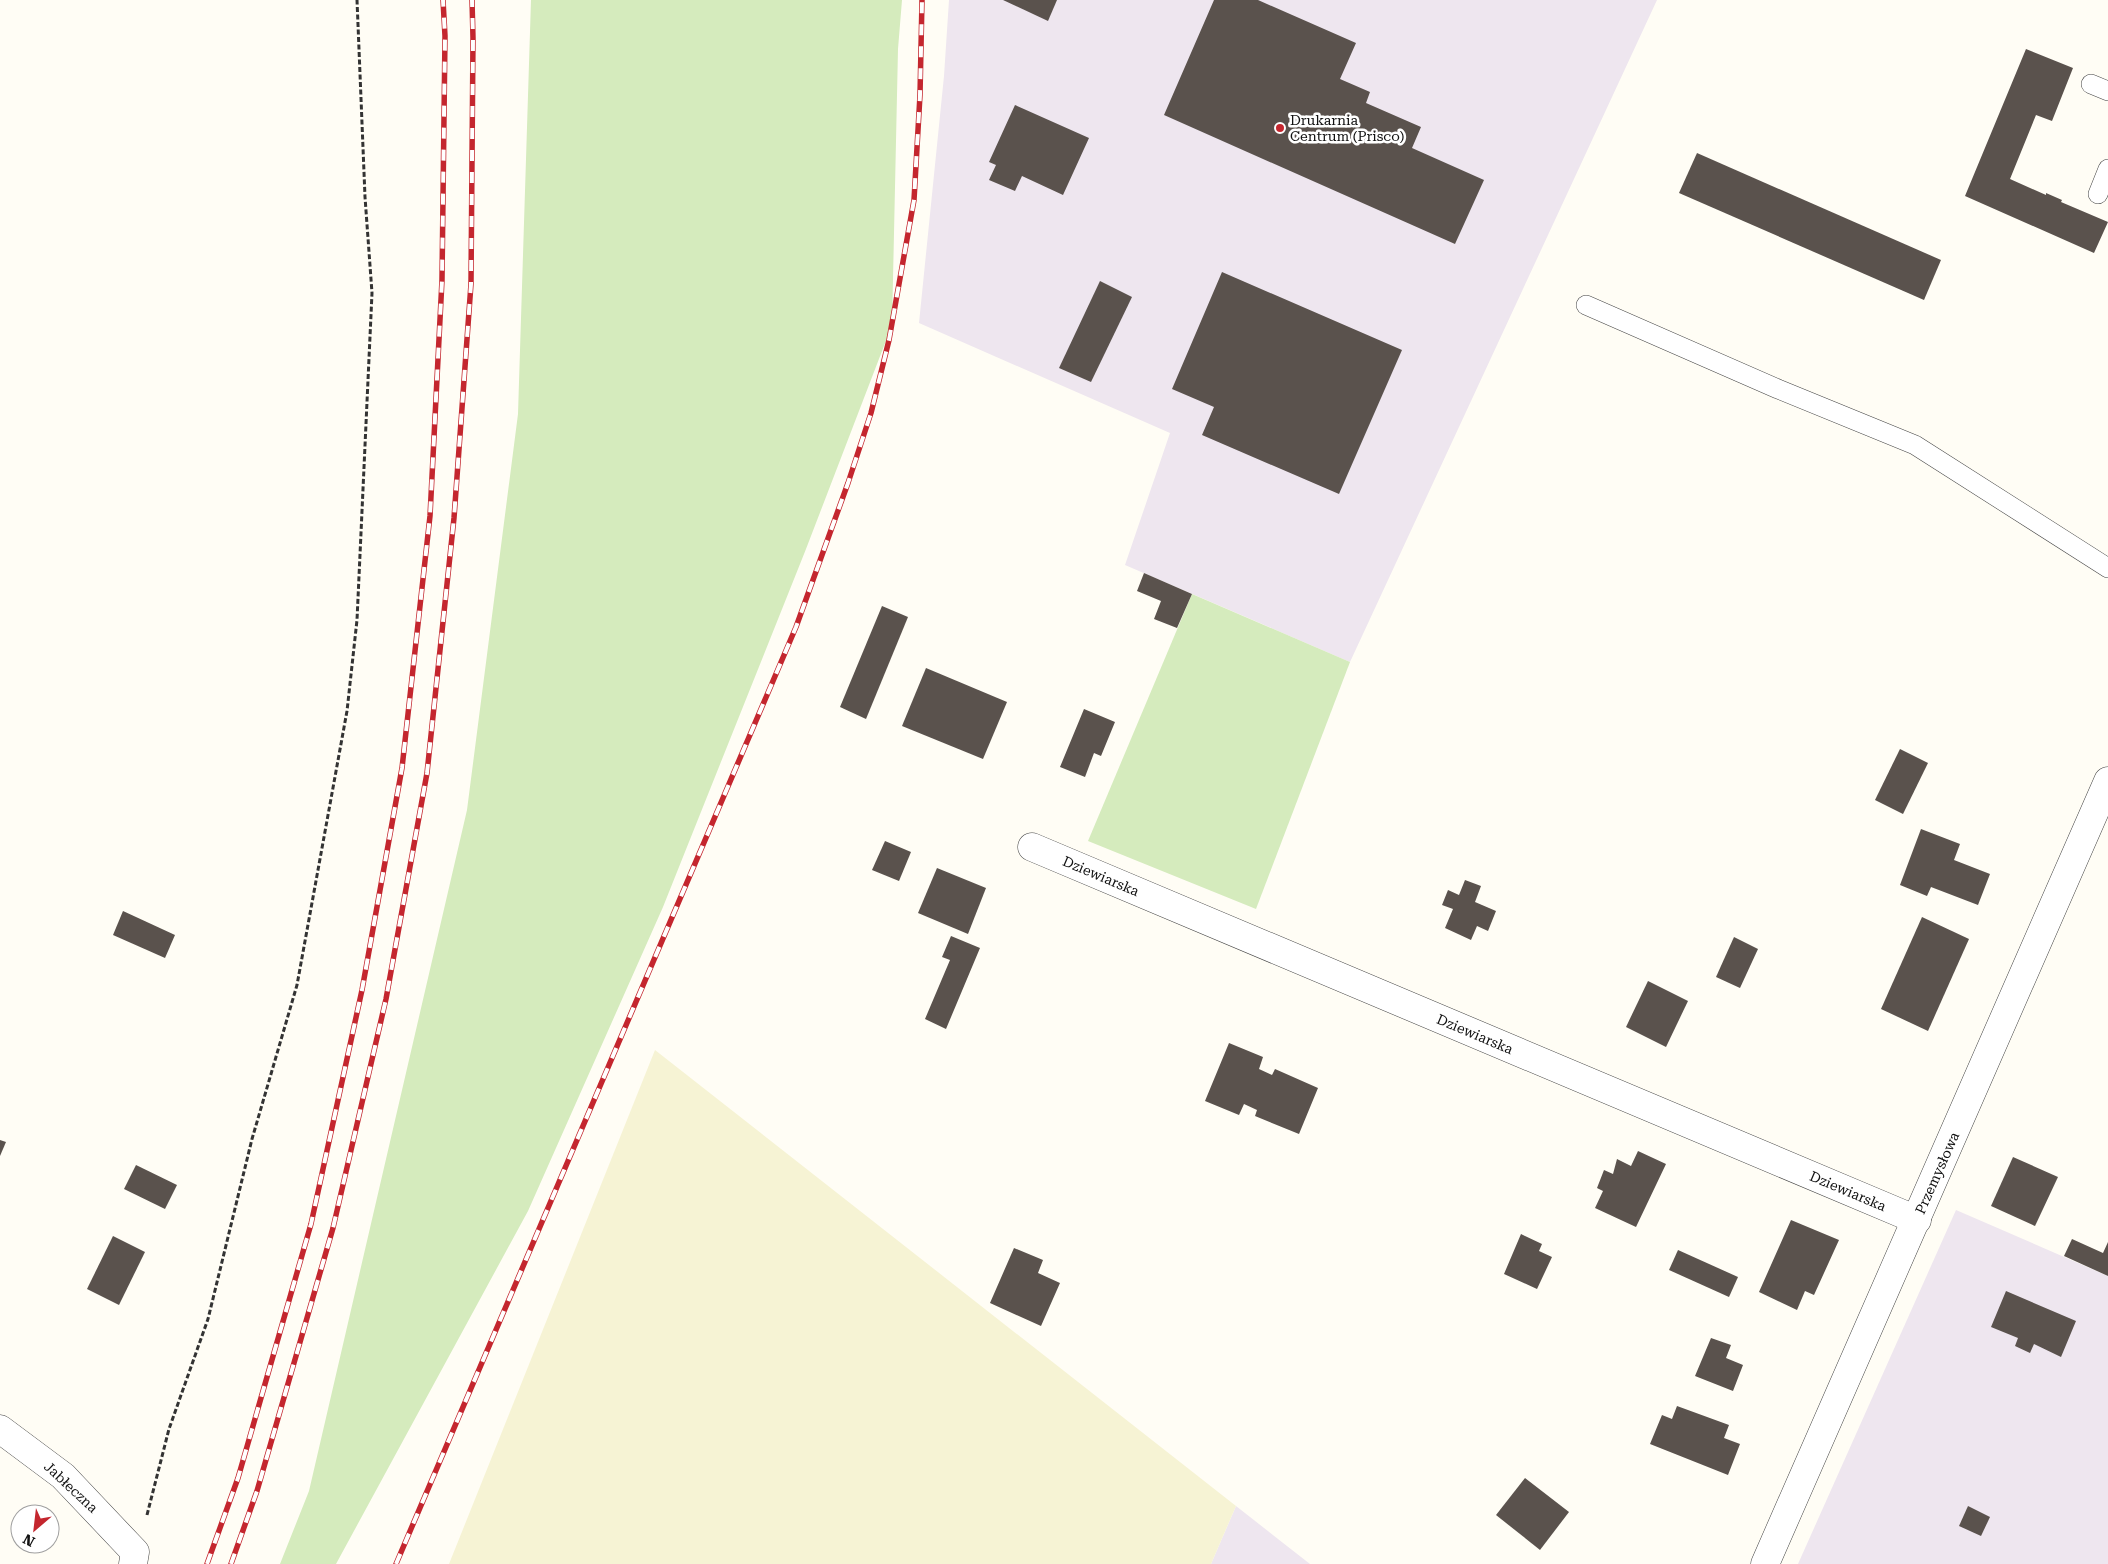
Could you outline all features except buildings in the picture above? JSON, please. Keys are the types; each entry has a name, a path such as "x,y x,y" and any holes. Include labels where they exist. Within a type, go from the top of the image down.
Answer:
{"street":[{"name":"Przemysłowa","path":"1765,1564 2108,781"},
{"name":"Dziewiarska","path":"1032,847 1917,1220"},
{"name":"Jabłeczna","path":"0,1429 63,1476 134,1558"}],"lane":[{"path":"2098,194 2108,169"},
{"path":"1586,305 1778,389 1914,445 2108,568"}],"path":[{"path":"134,1558 151,1503 169,1430 208,1319 252,1139 297,985 348,711 358,620 372,293 365,197 357,0"}],"shaded area":[{"path":"949,0 1657,0 1350,662 1125,565 1170,433 919,323 944,76"},
{"path":"655,1050 1236,1506 1211,1564 449,1564"},
{"path":"1956,1210 2108,1276 2108,1564 1798,1564"},
{"path":"1236,1506 1310,1564 1211,1564"}],"green space":[{"path":"531,0 902,0 898,49 892,325 806,549 663,907 528,1211 336,1564 280,1564 309,1491 467,810 518,414"},
{"path":"1192,594 1350,662 1256,909 1088,841"}],"railway":[{"path":"207,1564 238,1478 311,1224 362,990 402,768 430,516 442,280 445,36 443,0"},
{"path":"231,1564 257,1491 333,1228 386,999 427,773 454,518 471,284 472,0"},
{"path":"396,1564 796,627 848,483 871,413 889,340 914,200 920,95 922,0"}],"place":[{"name":"Drukarnia Centrum (Prisco)","path":"1280,128"}]}
